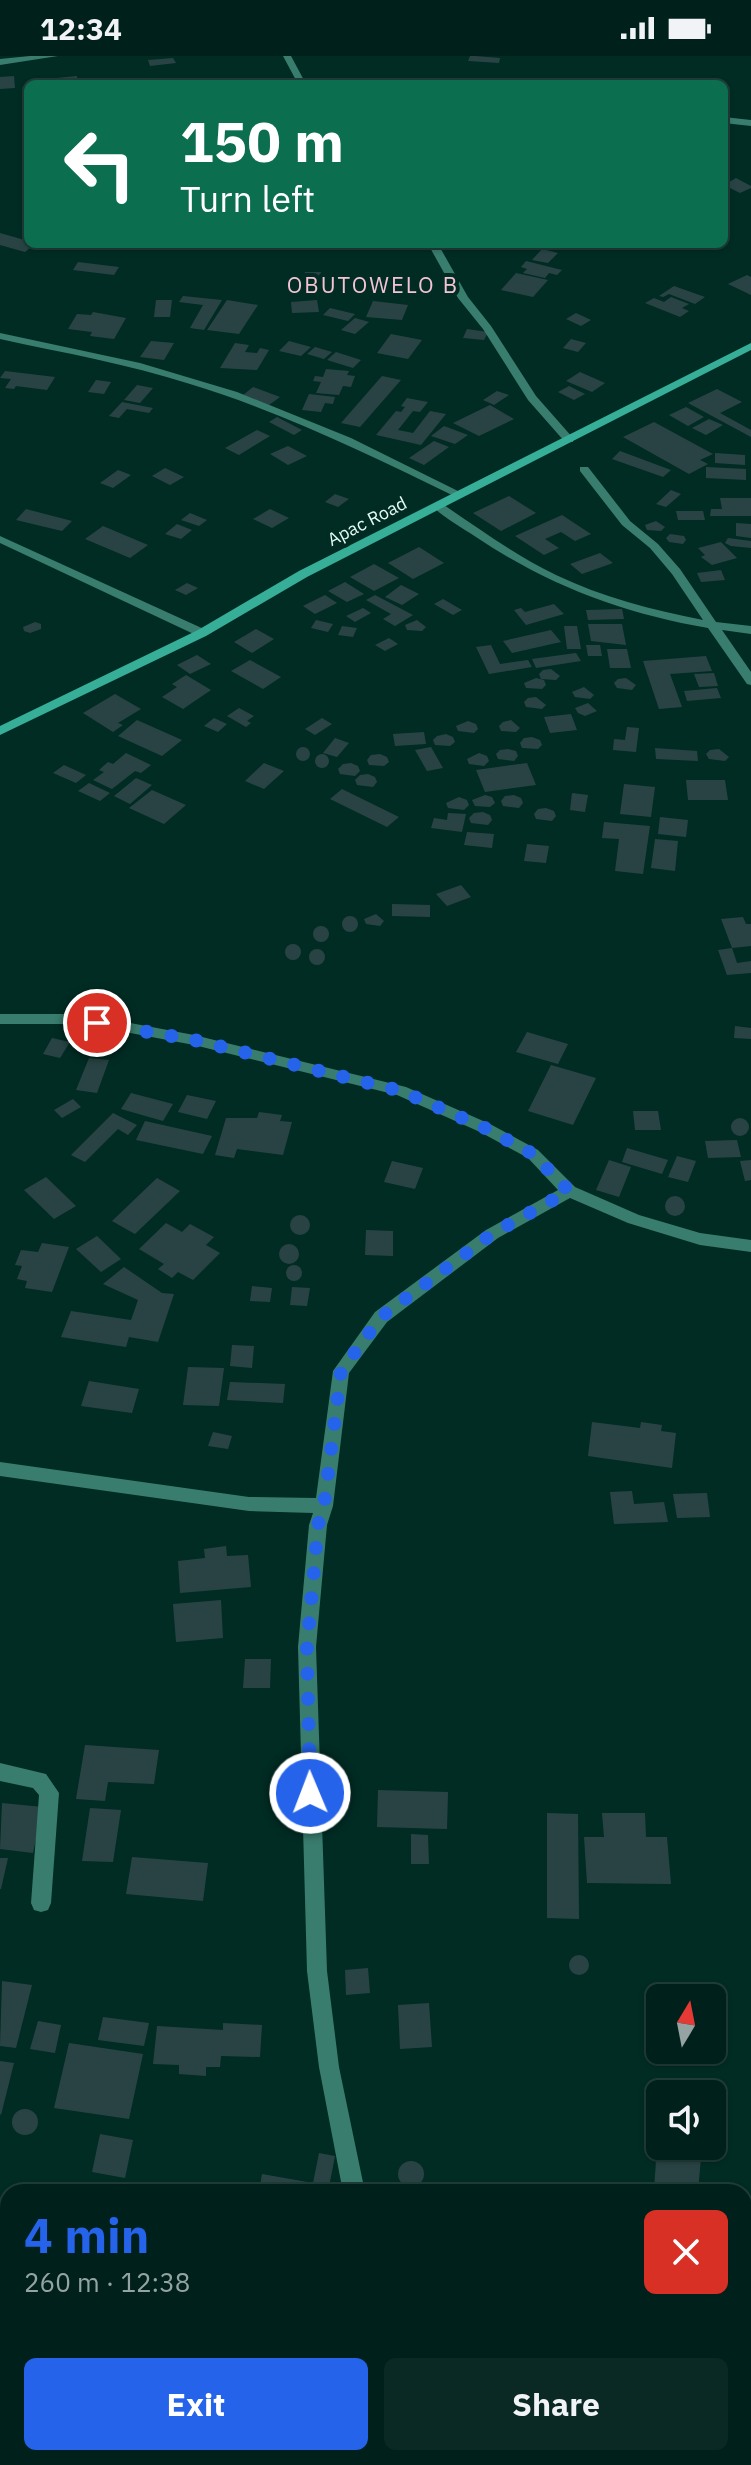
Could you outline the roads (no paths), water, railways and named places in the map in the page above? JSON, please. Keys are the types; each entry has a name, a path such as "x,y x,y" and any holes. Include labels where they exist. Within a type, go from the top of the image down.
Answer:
{"main road":[{"name":"Apac Road","path":"0,731 202,633 303,574 751,346"}],"street":[{"path":"0,62 54,56"},
{"path":"287,56 300,80"},
{"path":"728,120 751,123"},
{"path":"435,248 463,298 487,328 532,398 569,440"},
{"path":"0,336 154,369 216,389 315,424 458,494"},
{"path":"584,469 626,523 654,546 676,572 751,681"},
{"path":"437,505 500,549 567,584 715,627 751,630"},
{"path":"0,539 202,633"},
{"path":"0,1019 70,1019 125,1027 194,1040 401,1091 485,1128 533,1154 569,1191 634,1219 700,1239 751,1246"},
{"path":"352,2184 329,2067 317,1971 307,1647 318,1525 324,1506 341,1371 381,1317 492,1234 569,1191"},
{"path":"0,1469 249,1504 324,1506"},
{"path":"0,1772 39,1780 49,1793 41,1903"}],"district":[{"name":"OBUTOWELO B","path":"373,284"}]}
